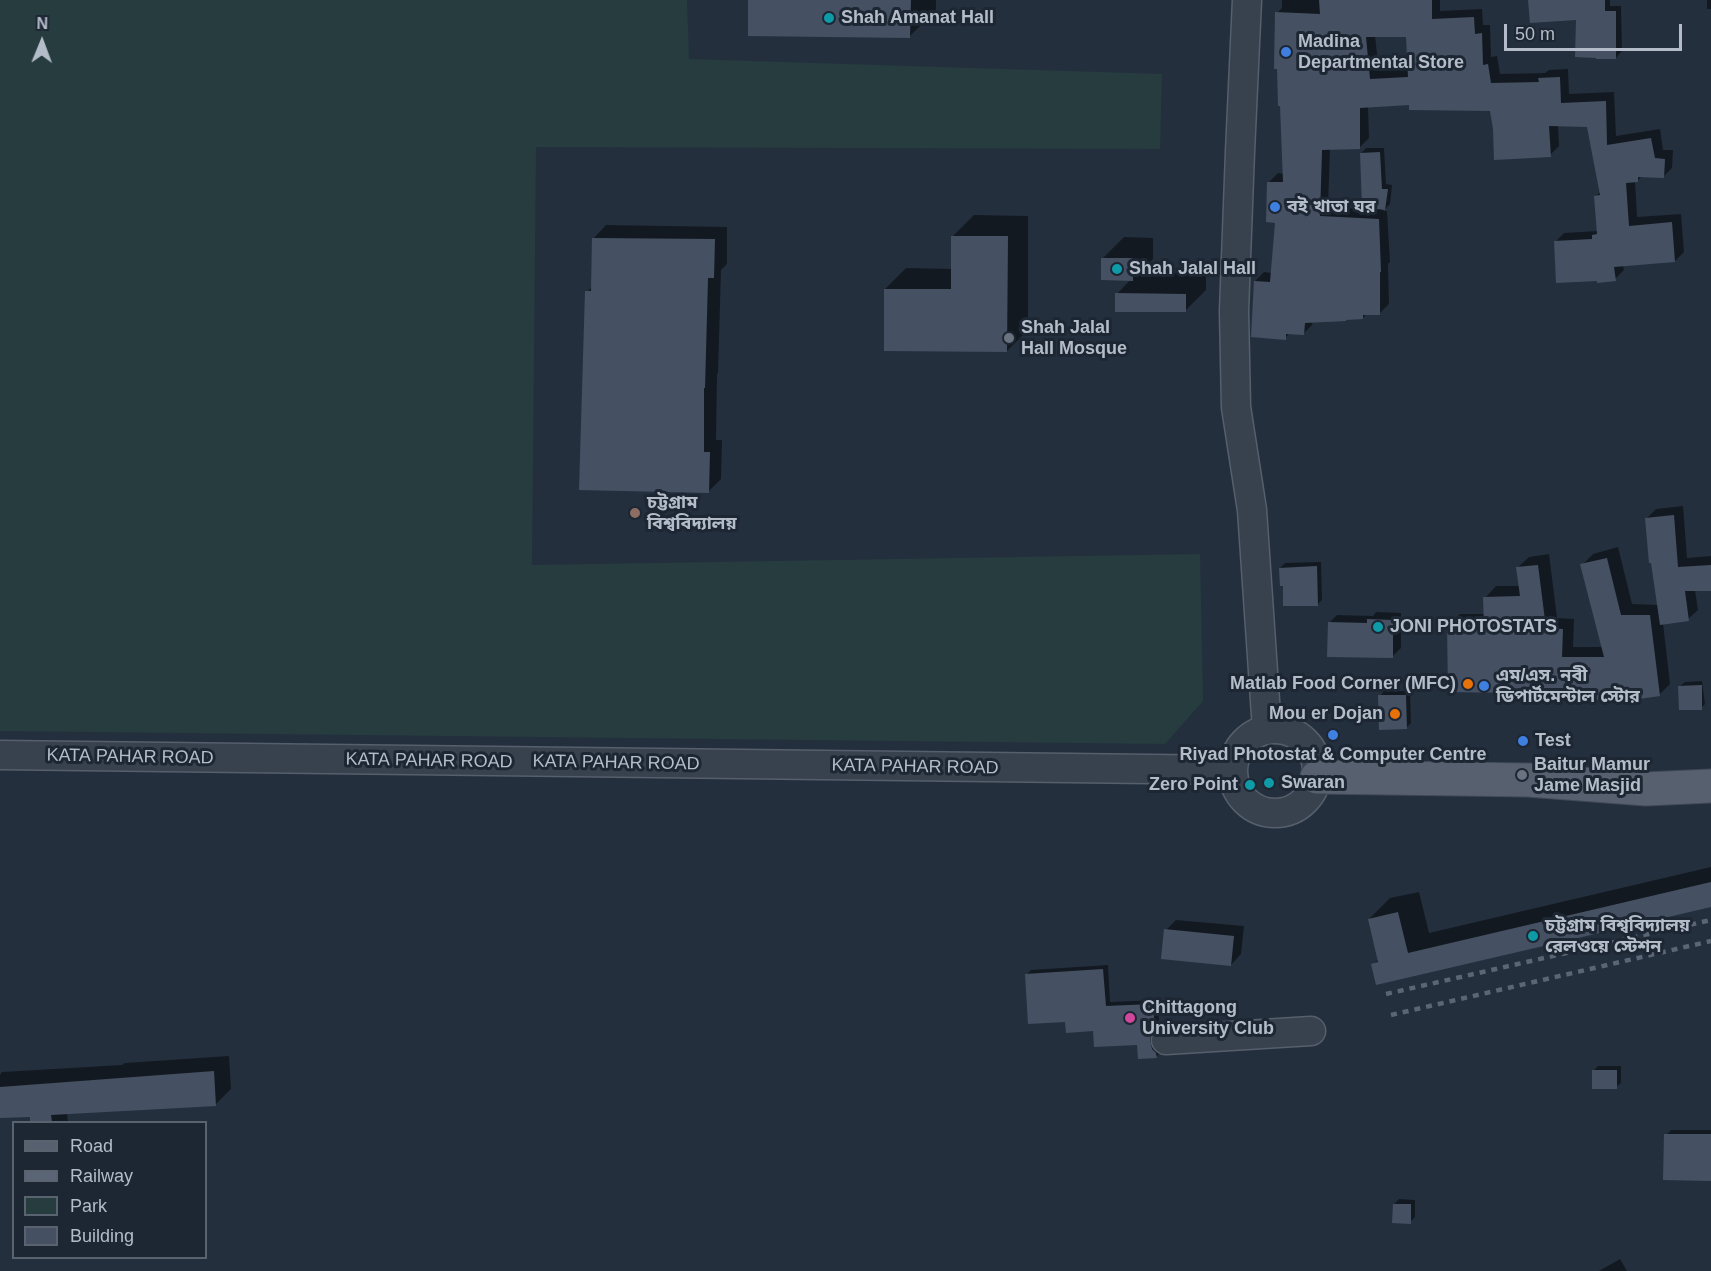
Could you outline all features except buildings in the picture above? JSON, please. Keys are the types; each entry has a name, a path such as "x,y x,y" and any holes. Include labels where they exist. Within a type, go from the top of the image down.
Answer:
{"main road":[{"path":"1317,777 1528,780 1646,789 1711,786"}],"street":[{"path":"1247,0 1234,311 1236,396 1252,510 1267,729"},
{"path":"1267,729 1293,732 1305,740 1317,763 1317,777 1308,797 1300,805 1288,811 1275,813 1262,811 1250,805 1241,795 1235,783 1233,770 1234,759 1239,749 1256,733 1267,729"},
{"name":"KATA PAHAR ROAD","path":"0,755 1233,770"},
{"name":"KATA PAHAR ROAD","path":"0,755 1182,771"},
{"path":"1166,1040 1311,1031"}],"green space":[{"path":"0,0 687,0 689,59 1162,74 1160,149 536,147 532,565 1200,554 1203,701 1165,744 0,731"}],"railway":[{"path":"1386,994 1711,920"},
{"path":"1391,1015 1711,941"}],"place":[{"name":"Shah Amanat Hall","path":"829,18"},
{"name":"Madina Departmental Store","path":"1286,52"},
{"name":"বই খাতা ঘর","path":"1275,207"},
{"name":"Shah Jalal Hall","path":"1117,269"},
{"name":"Shah Jalal Hall Mosque","path":"1009,338"},
{"name":"চট্টগ্রাম বিশ্ববিদ্যালয়","path":"635,513"},
{"name":"JONI PHOTOSTATS","path":"1378,627"},
{"name":"Matlab Food Corner (MFC)","path":"1468,684"},
{"name":"এম/এস. নবী ডিপার্টমেন্টাল স্টোর","path":"1484,686"},
{"name":"Mou er Dojan","path":"1395,714"},
{"name":"Riyad Photostat & Computer Centre","path":"1333,735"},
{"name":"Test","path":"1523,741"},
{"name":"Baitur Mamur Jame Masjid","path":"1522,775"},
{"name":"Swaran","path":"1269,783"},
{"name":"Zero Point","path":"1250,785"},
{"name":"চট্টগ্রাম বিশ্ববিদ্যালয় রেলওয়ে স্টেশন","path":"1533,936"},
{"name":"Chittagong University Club","path":"1130,1018"}]}
